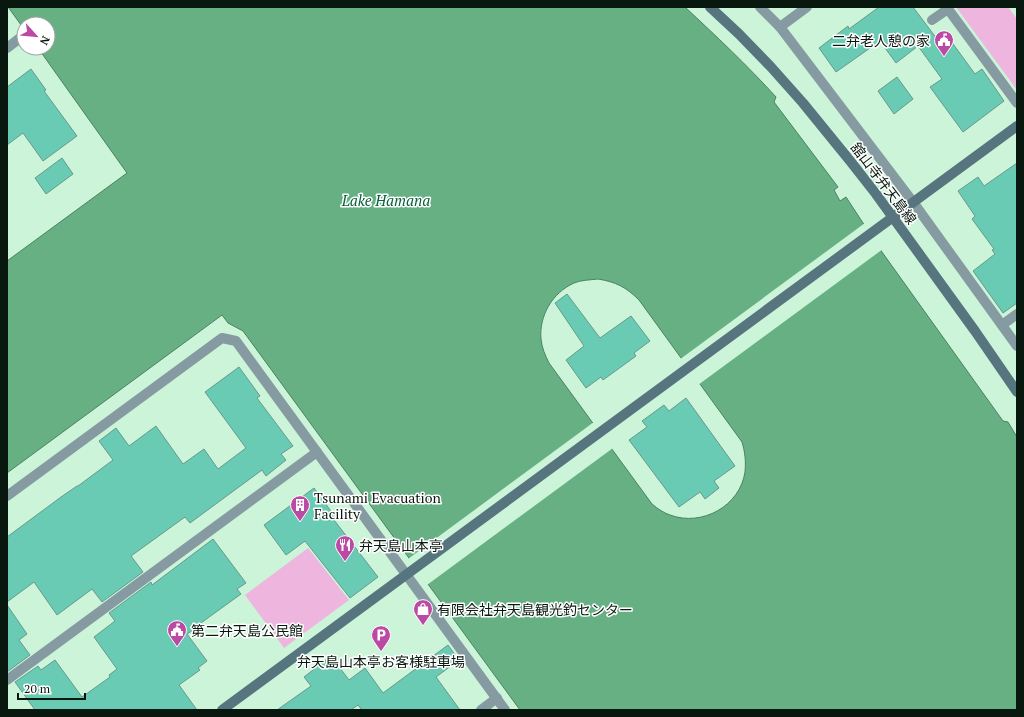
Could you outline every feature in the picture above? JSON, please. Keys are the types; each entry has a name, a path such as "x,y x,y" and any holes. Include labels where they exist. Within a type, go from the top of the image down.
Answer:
{"street":[{"name":"舘山寺弁天島線","path":"710,7 771,67 851,162 893,217 1017,392"},
{"path":"760,7 780,27 913,202 1017,346"},
{"path":"780,27 807,7"},
{"path":"932,20 948,9 1017,103"},
{"path":"7,48 16,41"},
{"path":"222,710 1017,126"},
{"path":"1002,325 1017,314"},
{"path":"7,496 222,338 236,341 317,452 409,573 505,710"},
{"path":"7,680 317,452"},
{"path":"481,710 497,698"}],"shaded area":[{"path":"956,7 1008,7 1017,19 1017,90"},
{"path":"308,548 349,600 284,648 245,595"}],"water":[{"name":"Lake Hamana","path":"8,7 685,7 743,62 776,97 774,102 838,187 834,190 840,201 846,197 882,252 1003,421 1008,422 1017,437 1017,710 520,710 243,331 228,323 222,315 7,473 7,261 127,173 44,56 56,56 56,16 16,16 16,18","holes":["598,279 615,284 630,292 639,300 742,442 745,453 745,472 742,484 736,495 728,504 718,511 706,516 682,518 670,515 652,504 549,363 542,345 541,330 542,322 548,306 553,299 566,287 574,283"]}],"pier":[{"path":"865,223 883,249 698,385 679,360"},
{"path":"594,422 613,448 427,585 408,559"}],"building":[{"path":"879,7 913,7 940,43 948,37 975,74 982,69 1004,101 963,132 930,87 942,79 918,46 896,63 880,41 836,72 819,48 848,26 849,29"},
{"path":"31,69 46,90 44,91 77,136 43,161 23,133 7,145 7,87"},
{"path":"897,77 913,99 894,114 878,91"},
{"path":"62,158 73,174 46,194 35,178"},
{"path":"1017,163 1017,303 1003,313 973,271 995,254 992,250 994,249 972,219 975,216 958,191 978,177 984,186"},
{"path":"567,294 600,338 631,316 650,341 634,353 636,356 603,380 601,377 586,388 566,360 584,346 555,303"},
{"path":"239,367 260,396 257,398 293,446 281,454 286,460 266,476 262,470 190,523 185,517 131,556 143,572 102,602 92,589 57,615 34,582 7,602 7,537 113,460 99,441 116,428 129,446 156,426 183,464 204,449 218,469 246,448 205,392"},
{"path":"686,398 735,466 714,481 719,488 705,499 700,492 679,507 629,440 647,427 642,421 664,405 669,411"},
{"path":"314,488 336,518 334,520 378,577 350,598 305,541 286,555 264,525"},
{"path":"213,539 246,583 237,589 241,594 187,634 207,661 198,668 200,670 179,685 197,710 35,710 15,682 38,666 41,670 55,660 82,697 110,677 109,675 117,669 94,637 115,621 109,613 151,582 152,585"},
{"path":"7,605 27,634 19,640 30,655 7,672"},
{"path":"448,645 459,660 436,677 460,710 359,710 361,709 358,705 351,710 277,710 311,686 304,677 331,656 349,680 365,668 383,693"}],"place":[{"name":"二弁老人憩の家","path":"944,57"},
{"name":"Tsunami Evacuation Facility","path":"300,522"},
{"name":"弁天島山本亭","path":"345,562"},
{"name":"有限会社弁天島観光釣センター","path":"423,626"},
{"name":"第二弁天島公民館","path":"177,647"},
{"name":"弁天島山本亭お客様駐車場","path":"381,652"}]}
